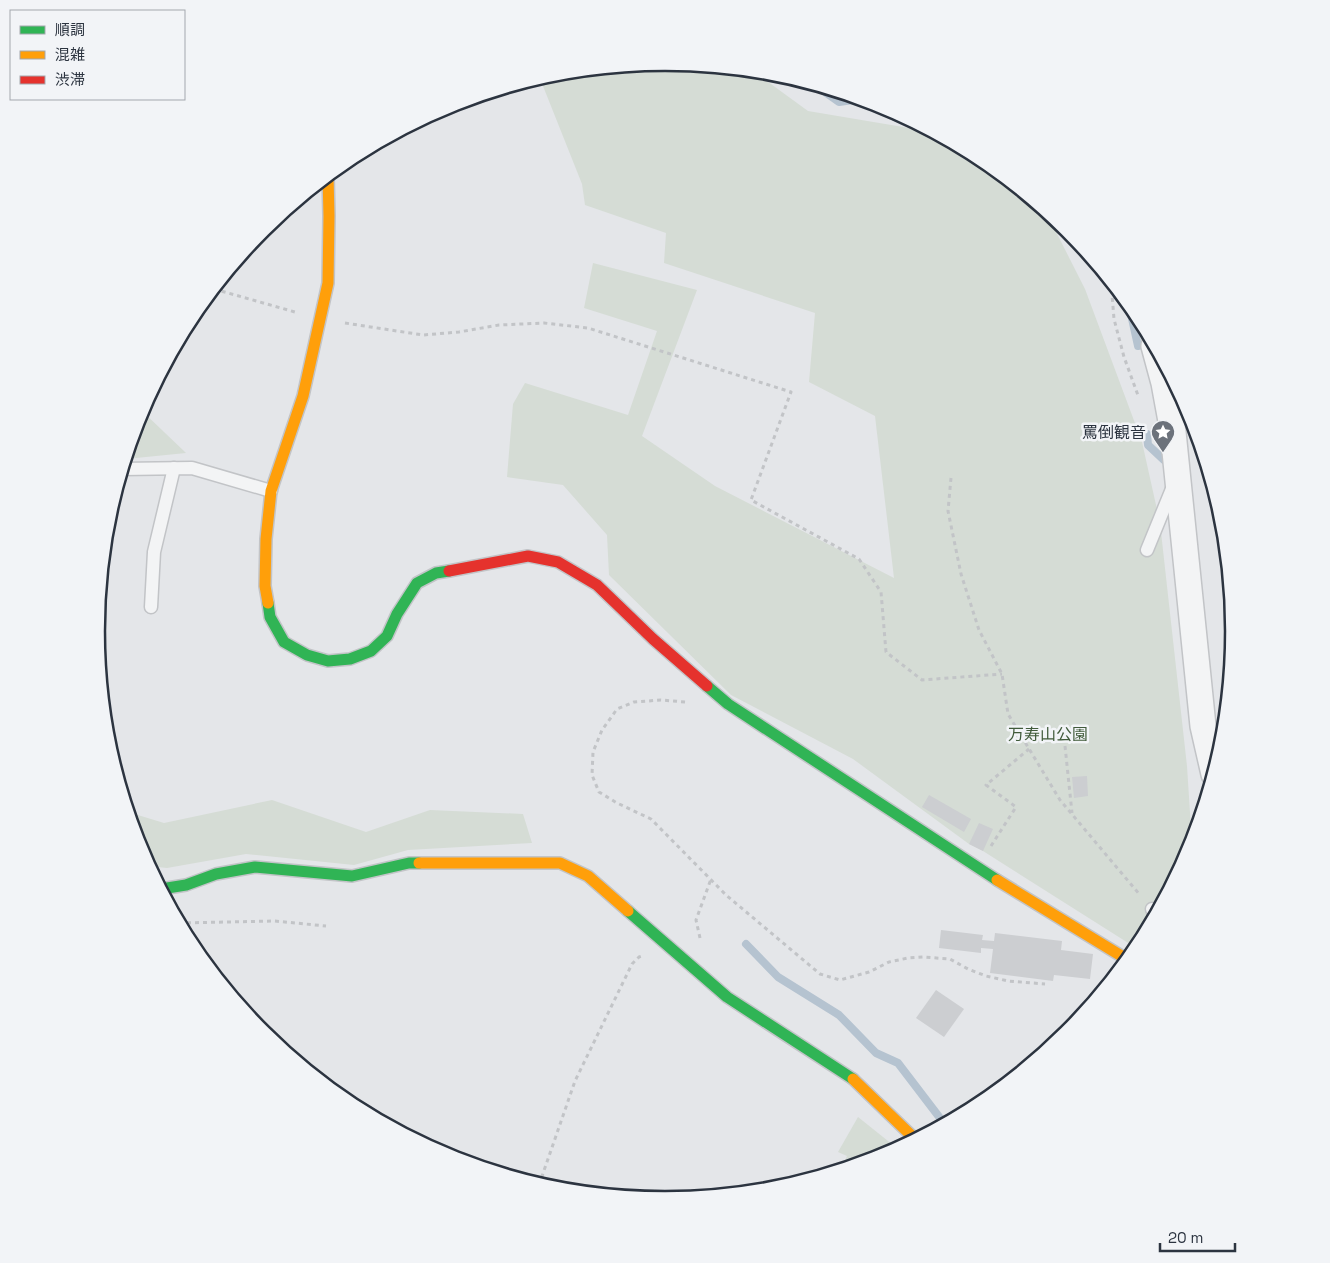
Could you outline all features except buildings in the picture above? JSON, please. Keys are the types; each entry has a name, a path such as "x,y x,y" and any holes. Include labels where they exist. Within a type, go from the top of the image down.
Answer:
{"street":[{"path":"328,184 328,283 303,396 271,491 266,539 265,586 270,617 284,642 307,655 328,661 350,659 371,651 387,636 397,614 417,583 436,573 528,556 558,562 597,585 653,639 728,704 976,867 1121,956"},
{"path":"1161,373 1171,422 1178,474 1203,726 1210,758"},
{"path":"168,888 186,885 216,874 255,867 352,876 409,863 560,863 588,876 727,997 855,1081 911,1135"}],"lane":[{"path":"151,607 154,552 174,468"},
{"path":"129,469 192,468 271,491"},
{"path":"1147,550 1178,474"}],"path":[{"path":"220,291 320,319 423,335 459,332 499,325 544,322 588,328 791,392 751,500 859,559 881,592 886,652 922,680 1002,674"},
{"path":"951,478 948,511 961,574 979,630 1002,674 1008,714 1060,800 1152,909"},
{"path":"728,704 661,700 634,702 617,709 602,730 593,752 592,775 599,792 651,819 726,895 820,974 840,980 869,972 889,962 908,958 950,959 986,976 1008,981 1045,984"},
{"path":"1065,746 1072,813"},
{"path":"976,867 1016,807 986,785 1029,749"},
{"path":"701,940 696,920 711,880"},
{"path":"187,923 274,921 326,926"},
{"path":"542,1178 576,1081 632,964 639,957 648,956"}],"green space":[{"name":"万寿山公園","path":"628,72 702,72 766,81 808,111 913,129 945,146 1006,187 1055,229 1085,289 1142,442 1160,523 1187,766 1191,826 1167,879 1130,944 969,844 853,759 731,695 609,575 607,535 563,485 507,477 513,404 525,383 628,415 657,331 584,308 593,263 697,290 642,436 715,486 894,578 875,416 809,382 815,313 664,263 666,233 585,205 582,184 543,85"},
{"path":"147,416 186,453 132,458"},
{"path":"272,800 366,832 430,810 523,814 532,843 408,850 354,865 246,854 167,868 157,867 135,814 164,823"},
{"path":"858,1117 891,1144 844,1162 847,1156 838,1152"}],"waterway":[{"path":"832,97 839,102 845,101"},
{"path":"1133,323 1138,346"},
{"path":"1147,434 1148,445 1164,460"},
{"path":"746,944 778,977 839,1015 876,1053 898,1063 941,1119"}],"traffic: fast":[{"path":"268,603 270,617 284,642 307,655 328,661 350,659 371,651 387,636 397,614 417,583 436,573 449,571"},
{"path":"707,686 728,704 997,880"},
{"path":"168,888 186,885 216,874 255,867 352,876 409,863 419,863"},
{"path":"628,911 727,997 853,1079"}],"traffic: slow":[{"path":"268,603 265,586 266,539 271,491 303,396 328,283 328,184"},
{"path":"419,863 560,863 588,876 628,911"},
{"path":"997,880 1121,956"},
{"path":"853,1079 911,1135"}],"traffic: jam":[{"path":"449,571 528,556 558,562 597,585 653,639 707,686"}],"place":[{"name":"罵倒観音","path":"1163,453"}]}
